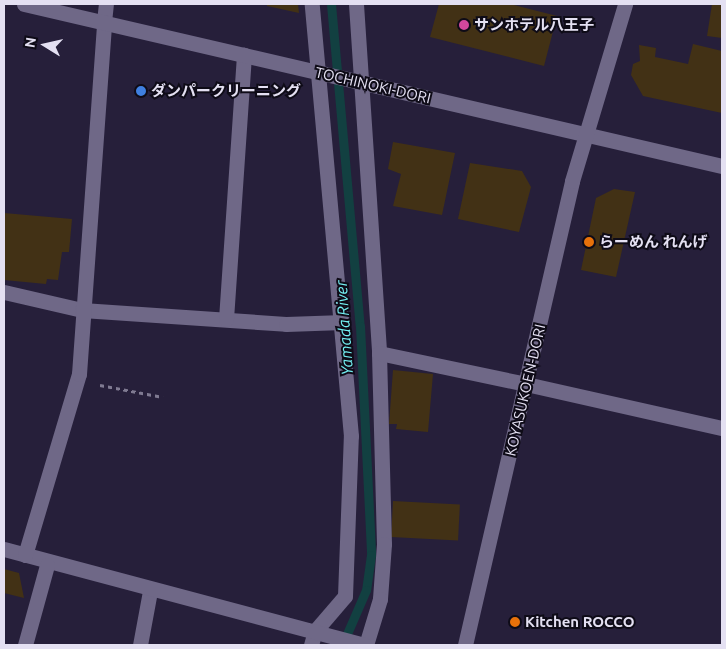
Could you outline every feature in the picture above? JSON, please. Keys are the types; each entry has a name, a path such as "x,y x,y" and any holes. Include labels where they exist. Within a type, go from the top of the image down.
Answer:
{"street":[{"name":"TOCHINOKI-DORI","path":"24,4 722,166"},
{"path":"25,555 77,381 106,4"},
{"path":"312,4 324,73 351,436 345,596 318,638"},
{"path":"4,550 25,555 47,565 150,591 318,638 362,645 380,599 384,544 379,353 356,4"},
{"name":"KOYASUKOEN-DORI","path":"465,645 585,134 625,4"},
{"path":"226,319 244,55"},
{"path":"4,292 82,310 226,319 343,322"},
{"path":"379,353 722,428"},
{"path":"25,645 47,565"},
{"path":"140,645 150,591"}],"path":[{"path":"77,381 163,397"}],"building":[{"path":"267,4 298,4 299,13 267,6"},
{"path":"439,4 510,4 557,16 544,66 430,37"},
{"path":"712,4 722,4 722,38 707,36"},
{"path":"693,44 722,51 722,113 643,96 631,75 633,64 640,61 639,45 656,48 655,57 688,64"},
{"path":"393,142 455,153 442,215 393,206 401,174 388,169"},
{"path":"470,163 522,171 531,187 519,232 458,219"},
{"path":"614,189 635,192 616,277 581,270 596,198"},
{"path":"4,213 72,219 69,252 62,252 58,280 47,279 46,284 4,280"},
{"path":"393,370 433,374 428,432 396,429 397,424 389,424"},
{"path":"393,501 460,505 458,540 391,537"},
{"path":"4,569 19,573 24,598 4,593"}],"waterway":[{"name":"Yamada River","path":"331,4 360,326 371,555 366,590 343,643"}],"place":[{"name":"サンホテル八王子","path":"464,25"},
{"name":"ダンパークリーニング","path":"141,91"},
{"name":"らーめん れんげ","path":"589,242"},
{"name":"Kitchen ROCCO","path":"515,622"}]}
